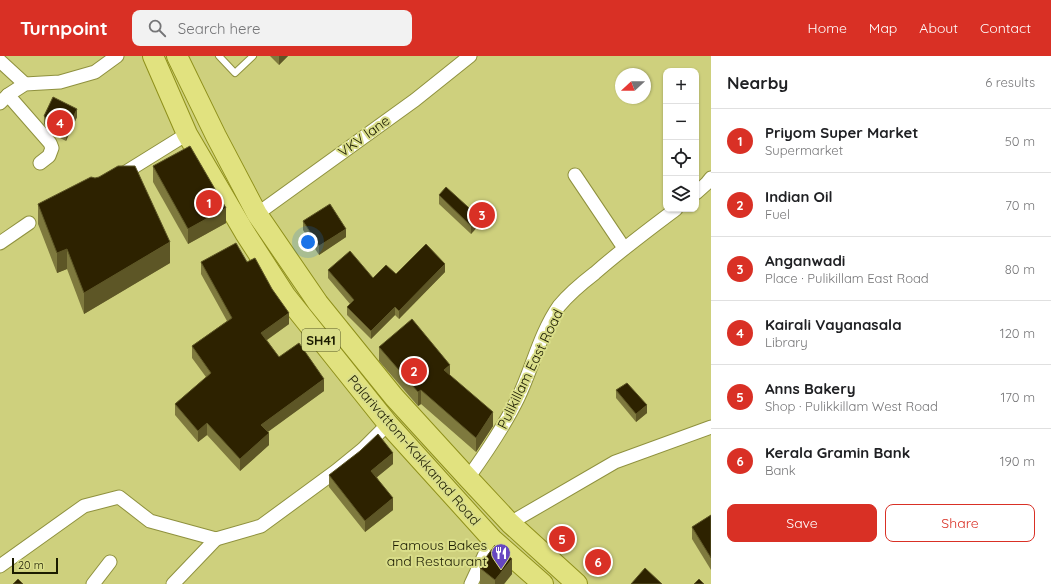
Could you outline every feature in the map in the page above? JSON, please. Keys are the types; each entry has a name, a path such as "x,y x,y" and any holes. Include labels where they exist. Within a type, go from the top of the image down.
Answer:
{"main road":[{"name":"Palarivattom-Kakkanad Road","path":"153,56 187,134 245,234 285,295 388,424 492,539 543,584"},
{"path":"177,56 216,136 257,214 318,303 383,384 468,478 510,523 577,584"},
{"path":"367,398 383,384"}],"street":[{"path":"40,163 49,156 52,148 50,143 4,99 25,84 60,82 94,72 117,56"},
{"name":"VKV lane","path":"257,214 415,100 470,56"},
{"path":"0,61 25,84"},
{"path":"108,183 187,134"},
{"path":"575,175 624,248"},
{"path":"699,190 711,178"},
{"name":"Pulikillam East Road","path":"468,478 494,443 518,398 534,357 558,308 575,290 624,248 672,212"},
{"path":"0,243 29,223"},
{"path":"173,584 216,539 260,526 336,471 363,449 388,424"},
{"path":"510,523 615,462 711,427"},
{"path":"0,566 84,506 119,497 150,521 216,539"},
{"path":"471,584 492,539"},
{"path":"93,584 110,562"}],"lane":[{"path":"220,56 236,73 252,56"}],"building":[{"path":"53,97 77,109 66,133 54,127 44,116"},
{"path":"190,146 226,208 188,229 153,166"},
{"path":"118,166 135,166 170,242 84,293 67,249 57,253 38,204 91,177 99,177"},
{"path":"446,187 479,217 471,226 439,195"},
{"path":"330,204 346,229 319,246 303,221"},
{"path":"236,243 247,262 255,258 272,289 289,313 261,333 279,357 299,343 324,379 261,425 269,433 240,459 207,423 198,431 175,404 211,373 192,346 232,318 201,262"},
{"path":"426,244 445,264 399,311 395,307 371,331 347,307 354,300 328,270 350,251 373,278 386,265 396,274"},
{"path":"412,319 450,365 444,370 493,412 476,438 421,390 418,392 379,347"},
{"path":"627,383 647,405 636,414 616,390"},
{"path":"378,434 393,453 371,471 393,498 365,521 329,475 360,451"},
{"path":"711,515 711,558 692,527"},
{"path":"495,545 512,559 495,580 480,568"},
{"path":"645,568 662,584 631,584"},
{"path":"18,579 23,584 13,584"},
{"path":"699,579 704,584 694,584"}],"place":[{"name":"Kairali Vayanasala","path":"60,123"},
{"name":"Priyom Super Market","path":"209,203"},
{"name":"Anganwadi","path":"482,215"},
{"name":"Indian Oil","path":"414,371"},
{"name":"Anns Bakery","path":"562,539"},
{"name":"Kerala Gramin Bank","path":"598,562"},
{"name":"Famous Bakes and Restaurant","path":"501,570"}]}
